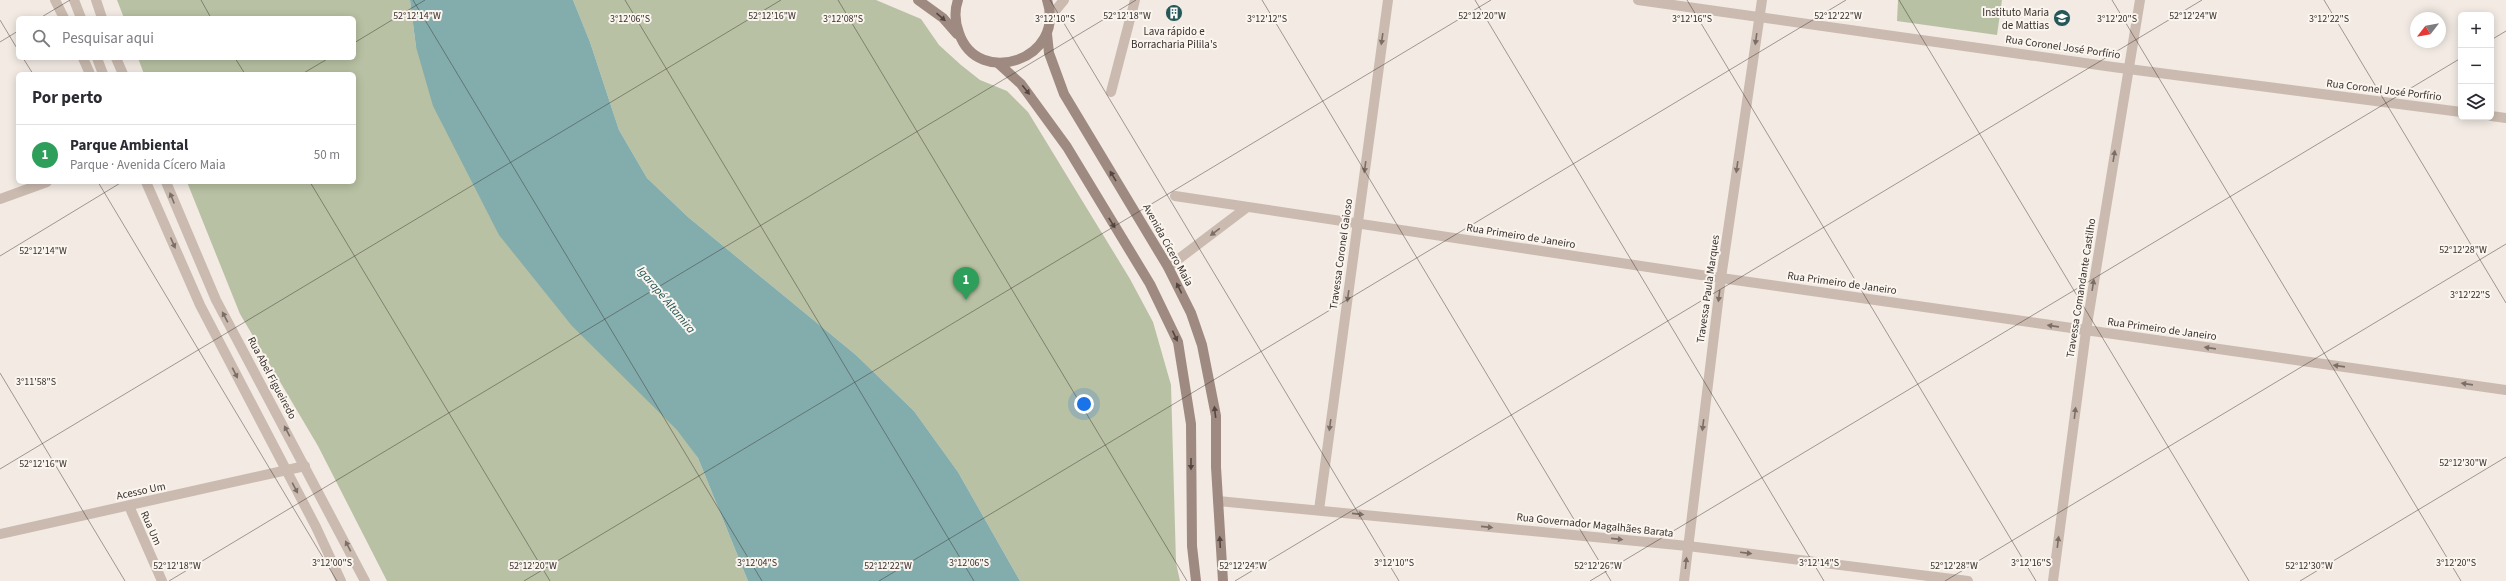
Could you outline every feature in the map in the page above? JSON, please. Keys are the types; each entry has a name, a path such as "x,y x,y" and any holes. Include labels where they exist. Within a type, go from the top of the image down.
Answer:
{"main road":[{"path":"918,0 943,18 970,50 983,59 998,63 1013,62 1027,56 1039,46 1047,34 1050,17 1047,0"},
{"path":"958,0 955,23 960,38"},
{"name":"Avenida Cícero Maia","path":"1047,34 1049,54 1064,94 1168,267 1190,313 1210,378 1216,416 1218,501 1223,581"},
{"path":"998,63 1021,84 1067,147 1150,284 1178,342 1191,424 1192,546 1196,581"}],"street":[{"path":"55,0 63,16"},
{"path":"74,0 80,16"},
{"path":"96,0 101,16"},
{"path":"1050,17 1064,0"},
{"path":"1111,92 1135,0"},
{"name":"Travessa Coronel Gaioso","path":"1319,510 1388,0"},
{"name":"Rua Coronel José Porfírio","path":"1638,0 2129,69 2458,112"},
{"name":"Travessa Paula Marques","path":"1684,581 1721,278 1762,0"},
{"name":"Travessa Comandante Castilho","path":"2053,581 2086,330 2140,0"},
{"path":"84,60 89,72"},
{"path":"98,60 102,72"},
{"path":"117,60 121,72"},
{"path":"2494,116 2506,118"},
{"path":"0,199 41,184"},
{"path":"147,184 200,305 316,527 341,581"},
{"name":"Rua Abel Figueiredo","path":"167,184 216,300 365,581"},
{"name":"Rua Primeiro de Janeiro","path":"1175,196 1246,208 1357,223 1721,278 2506,390"},
{"path":"1168,267 1246,208"},
{"name":"Acesso Um","path":"0,534 305,466"},
{"name":"Rua Governador Magalhães Barata","path":"1218,501 1688,546 1968,581"},
{"name":"Rua Um","path":"128,506 162,581"}],"green space":[{"path":"117,0 410,0 416,47 698,458 748,581 387,581 318,446 240,314 188,184 356,184 356,72 143,72 139,60 356,60 356,16 123,16"},
{"path":"573,0 876,0 921,19 939,45 961,65 980,80 1007,91 1028,112 1130,279 1153,322 1171,385 1176,563 1180,581 1020,581 958,472 914,411 856,355 688,217 647,178 619,130 590,42"},
{"path":"1898,0 2002,0 1997,35 1897,21"}],"water":[{"name":"Igarapé Altamira","path":"410,0 573,0 590,42 619,130 647,178 688,217 856,355 914,411 958,472 1020,581 748,581 698,458 677,430 572,326 499,235 433,106 416,47"}],"place":[{"name":"Lava rápido e Borracharia Pilila's","path":"1174,13"},
{"name":"Instituto Maria de Mattias","path":"2062,18"},
{"name":"Parque Ambiental","path":"966,300"}]}
